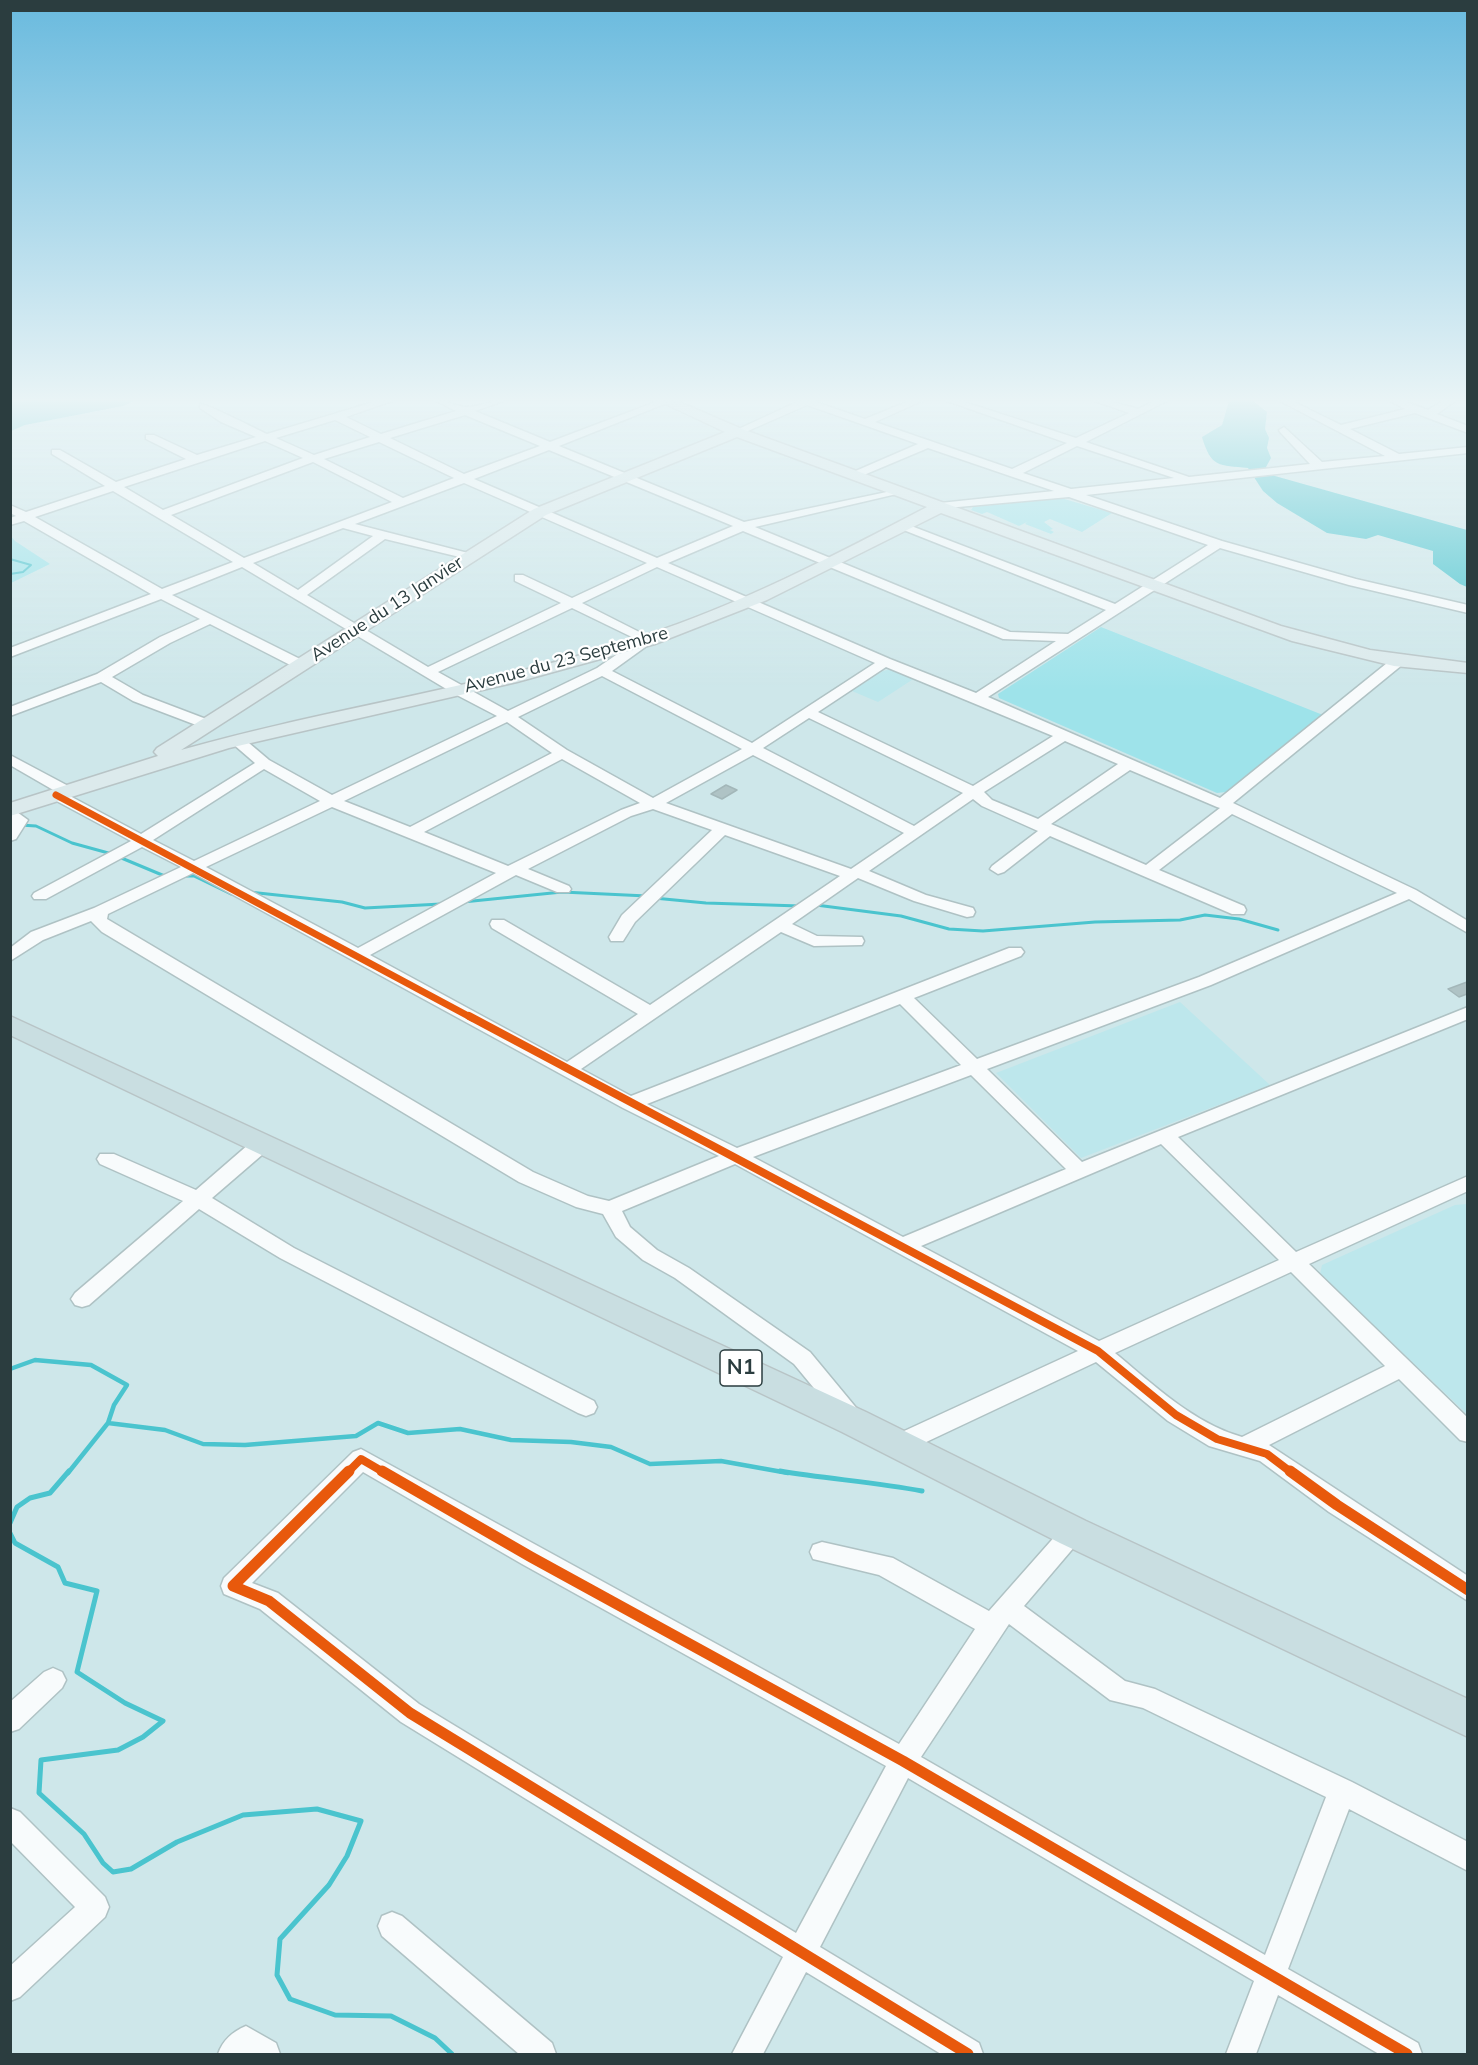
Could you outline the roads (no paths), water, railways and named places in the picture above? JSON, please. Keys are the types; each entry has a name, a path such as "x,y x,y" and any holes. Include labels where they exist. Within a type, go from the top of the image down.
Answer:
{"highway":[{"name":"N1","path":"10,1024 855,1422 1072,1532 1467,1719"}],"main road":[{"name":"Avenue du 13 Janvier","path":"142,766 540,512 576,497"},
{"path":"914,497 1302,640 1397,662 1467,668"},
{"name":"Avenue du 23 Septembre","path":"10,811 142,766 301,725 532,673 648,640 748,602 940,507"}],"street":[{"path":"10,522 88,497"},
{"path":"134,497 458,690 508,716 562,753 653,804 920,898 967,912"},
{"path":"164,514 207,497"},
{"path":"393,497 402,502"},
{"path":"10,653 240,562 414,497"},
{"path":"507,497 885,662 977,698 1226,806 1410,893 1467,928"},
{"path":"675,497 1008,636 1072,638"},
{"path":"428,672 656,562 744,526 869,497"},
{"name":"Avenue du 23 Septembre","path":"940,507 1020,497"},
{"path":"1081,497 1218,544 1342,579 1467,609"},
{"path":"10,508 161,594 302,665"},
{"path":"344,525 468,557"},
{"path":"902,527 1115,609"},
{"path":"298,596 350,556 383,535"},
{"path":"977,698 1218,544"},
{"path":"519,578 648,640"},
{"path":"10,712 102,677 165,640 210,619"},
{"path":"1008,636 1034,662"},
{"path":"10,956 37,936 100,912 602,671 648,640"},
{"path":"358,955 512,870 626,813 653,804 752,749 885,662"},
{"path":"1148,871 1397,662"},
{"path":"602,671 914,832"},
{"path":"102,677 138,698 209,725"},
{"path":"809,712 974,792 987,803 1238,910"},
{"path":"569,1069 817,901 914,832 1063,736"},
{"path":"238,741 264,763 331,801 413,832 446,848 563,889"},
{"path":"413,832 562,753"},
{"path":"10,759 138,841 244,893 630,1104 736,1156 1098,1351 1176,1415 1217,1439 1267,1454 1337,1505 1467,1590"},
{"path":"40,896 118,856 138,841 264,763"},
{"path":"998,869 1043,828 1129,764"},
{"path":"10,811 20,820 10,836"},
{"path":"617,937 628,919 722,829"},
{"path":"100,912 99,920 108,928 526,1177 583,1202 610,1208 736,1156 1205,981 1410,893"},
{"path":"498,924 650,1013"},
{"path":"779,925 814,941 856,941"},
{"path":"630,1104 1015,952"},
{"path":"902,996 1080,1171"},
{"path":"902,1246 1164,1135 1467,1012"},
{"path":"1164,1135 1399,1369 1467,1433"},
{"path":"82,1299 262,1143"},
{"path":"107,1159 198,1199 287,1253 586,1407"},
{"path":"897,1445 1467,1183"},
{"path":"610,1208 622,1232 650,1256 682,1272 802,1358 855,1422"},
{"path":"1244,1447 1399,1369"},
{"path":"968,2055 410,1713 269,1601 233,1586 361,1459 531,1557 903,1761 1407,2055"},
{"path":"747,2055 903,1761 1000,1617 1072,1532"},
{"path":"822,1552 885,1565 1000,1617 1119,1692 1146,1697 1342,1791 1467,1857"},
{"path":"10,1720 53,1680"},
{"path":"1241,2055 1342,1791"},
{"path":"10,1821 94,1907 10,1987"},
{"path":"392,1926 541,2055"},
{"path":"233,2055 246,2041 265,2055"}],"waterway":[{"path":"10,559 31,565 23,572 10,574"},
{"path":"20,825 36,826 72,843 112,854"},
{"path":"119,857 167,877"},
{"path":"185,876 194,876 231,894 236,893"},
{"path":"249,892 342,902 365,908 441,904"},
{"path":"463,902 562,892 647,896"},
{"path":"654,898 706,903 800,906"},
{"path":"816,905 901,916 949,929 983,931 1095,922 1180,920 1205,915 1239,919 1278,930"},
{"path":"10,1369 35,1360 91,1365 127,1385 114,1405 108,1423"},
{"path":"68,1473 108,1423"},
{"path":"108,1423 165,1430 203,1444 245,1445 356,1436 378,1423 408,1433 460,1429 511,1440 571,1442 611,1447 650,1464 721,1461 788,1473"},
{"path":"10,1523 17,1507 30,1498 50,1493 69,1471"},
{"path":"780,1471 922,1491"},
{"path":"10,1533 15,1543 58,1567 65,1583 97,1591 77,1672 125,1703 163,1721 143,1737 118,1750 41,1760 39,1793 84,1834 103,1863 113,1872 131,1869 177,1842 243,1815 317,1809 361,1821 347,1856 329,1885 280,1939 277,1975 290,1999 335,2015 391,2016 435,2038 452,2054"}]}
